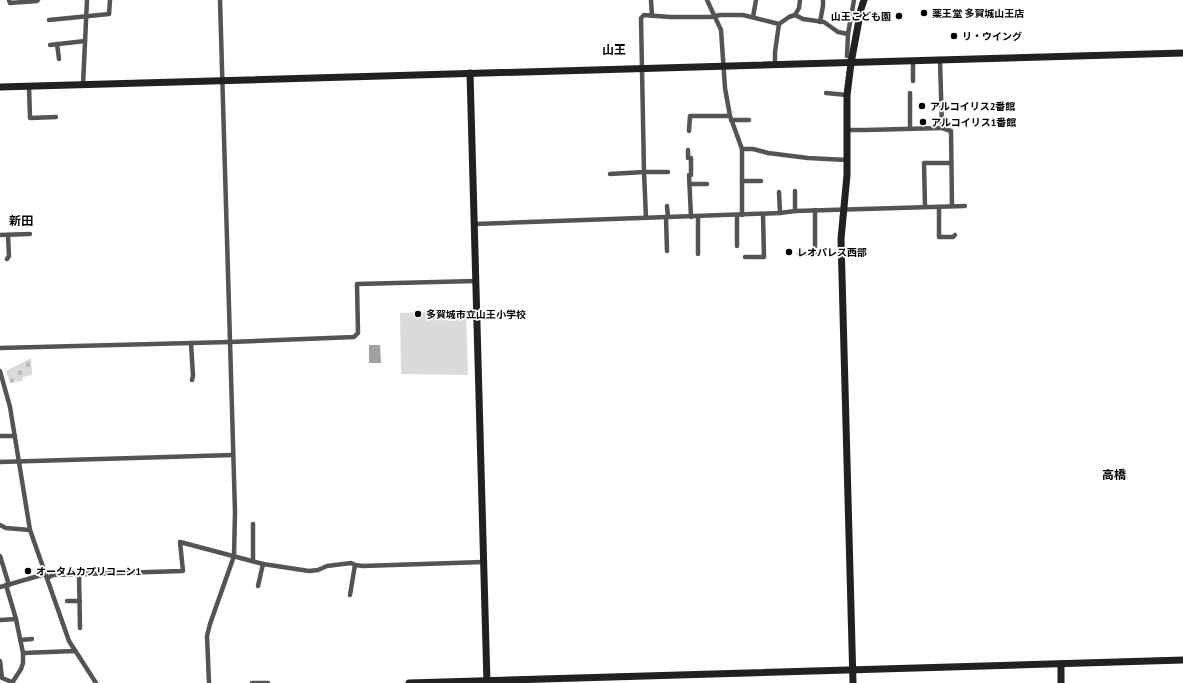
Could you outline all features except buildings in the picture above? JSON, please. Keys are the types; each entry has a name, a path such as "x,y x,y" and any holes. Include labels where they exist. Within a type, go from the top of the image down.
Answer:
{"street":[{"path":"9,0 10,3 38,0"},
{"path":"83,85 87,0"},
{"path":"49,20 109,14 110,0"},
{"path":"209,683 208,636 210,624 234,556 235,512 220,0"},
{"path":"652,0 652,16"},
{"path":"707,0 722,32 725,88 731,118 742,149 742,215"},
{"path":"753,17 756,0"},
{"path":"775,65 775,52 779,24 795,15 799,8 800,0"},
{"path":"820,22 823,0"},
{"path":"852,60 847,56 848,34 854,0"},
{"path":"853,683 841,246 846,191 848,95 852,60 864,0"},
{"path":"646,218 641,69 641,18 644,15 670,18 711,18 714,16 743,15 779,24"},
{"path":"795,15 803,20 824,22 838,32 848,34"},
{"path":"50,44 85,41"},
{"path":"58,44 59,59"},
{"path":"0,87 775,65 852,60 913,61 1183,53"},
{"path":"940,60 942,128"},
{"path":"913,61 913,81"},
{"path":"470,73 487,682"},
{"path":"29,86 30,118 56,117"},
{"path":"826,93 848,95"},
{"path":"910,93 910,129"},
{"path":"689,131 690,116 749,120"},
{"path":"848,130 942,128 951,131 952,206"},
{"path":"742,149 753,149 768,153 808,158 847,160"},
{"path":"688,150 688,158 692,158 691,175 689,174 691,217"},
{"path":"925,207 924,164 952,163"},
{"path":"610,174 668,172"},
{"path":"742,181 761,181"},
{"path":"690,184 707,184"},
{"path":"795,191 795,211"},
{"path":"779,192 780,214"},
{"path":"667,206 667,251"},
{"path":"475,224 780,214 795,211 815,210 965,206"},
{"path":"938,207 939,237 955,236"},
{"path":"799,254 816,253 815,210"},
{"path":"745,258 764,257 763,214"},
{"path":"737,215 737,246"},
{"path":"698,216 698,254"},
{"path":"0,235 30,234"},
{"path":"8,235 8,259"},
{"path":"0,348 354,337 358,333 357,284 476,281"},
{"path":"192,343 192,380"},
{"path":"0,371 10,407 30,530 69,640 96,683"},
{"path":"0,436 15,436"},
{"path":"0,462 233,455"},
{"path":"253,524 253,561"},
{"path":"0,525 6,528 30,530"},
{"path":"0,587 53,575 183,571 180,542 263,564 309,571 318,570 327,566 351,563 363,566 483,562"},
{"path":"0,556 23,653 23,663 21,669 12,683 2,678 0,661"},
{"path":"258,586 263,564"},
{"path":"350,595 355,565"},
{"path":"79,574 80,628"},
{"path":"67,601 80,601"},
{"path":"0,620 16,619"},
{"path":"20,640 32,639"},
{"path":"23,653 75,651"},
{"path":"409,683 487,682 1183,660"},
{"path":"1061,664 1061,683"},
{"path":"252,683 268,683"}],"green space":[{"path":"466,311 468,375 401,374 400,313"},
{"path":"31,358 32,375 23,377 23,381 10,383 6,371"}],"shaded area":[{"path":"369,345 380,345 381,363 369,363"}],"place":[{"name":"薬王堂 多賀城山王店","path":"924,13"},
{"name":"山王こども園","path":"899,16"},
{"name":"リ・ウイング","path":"954,36"},
{"name":"アルコイリス2番館","path":"922,106"},
{"name":"アルコイリス1番館","path":"923,122"},
{"name":"レオパレス西部","path":"789,252"},
{"name":"多賀城市立山王小学校","path":"418,314"},
{"name":"オータムカプリコーン1","path":"28,571"}],"district":[{"name":"山王","path":"614,50"},
{"name":"新田","path":"21,221"},
{"name":"高橋","path":"1114,475"}]}
